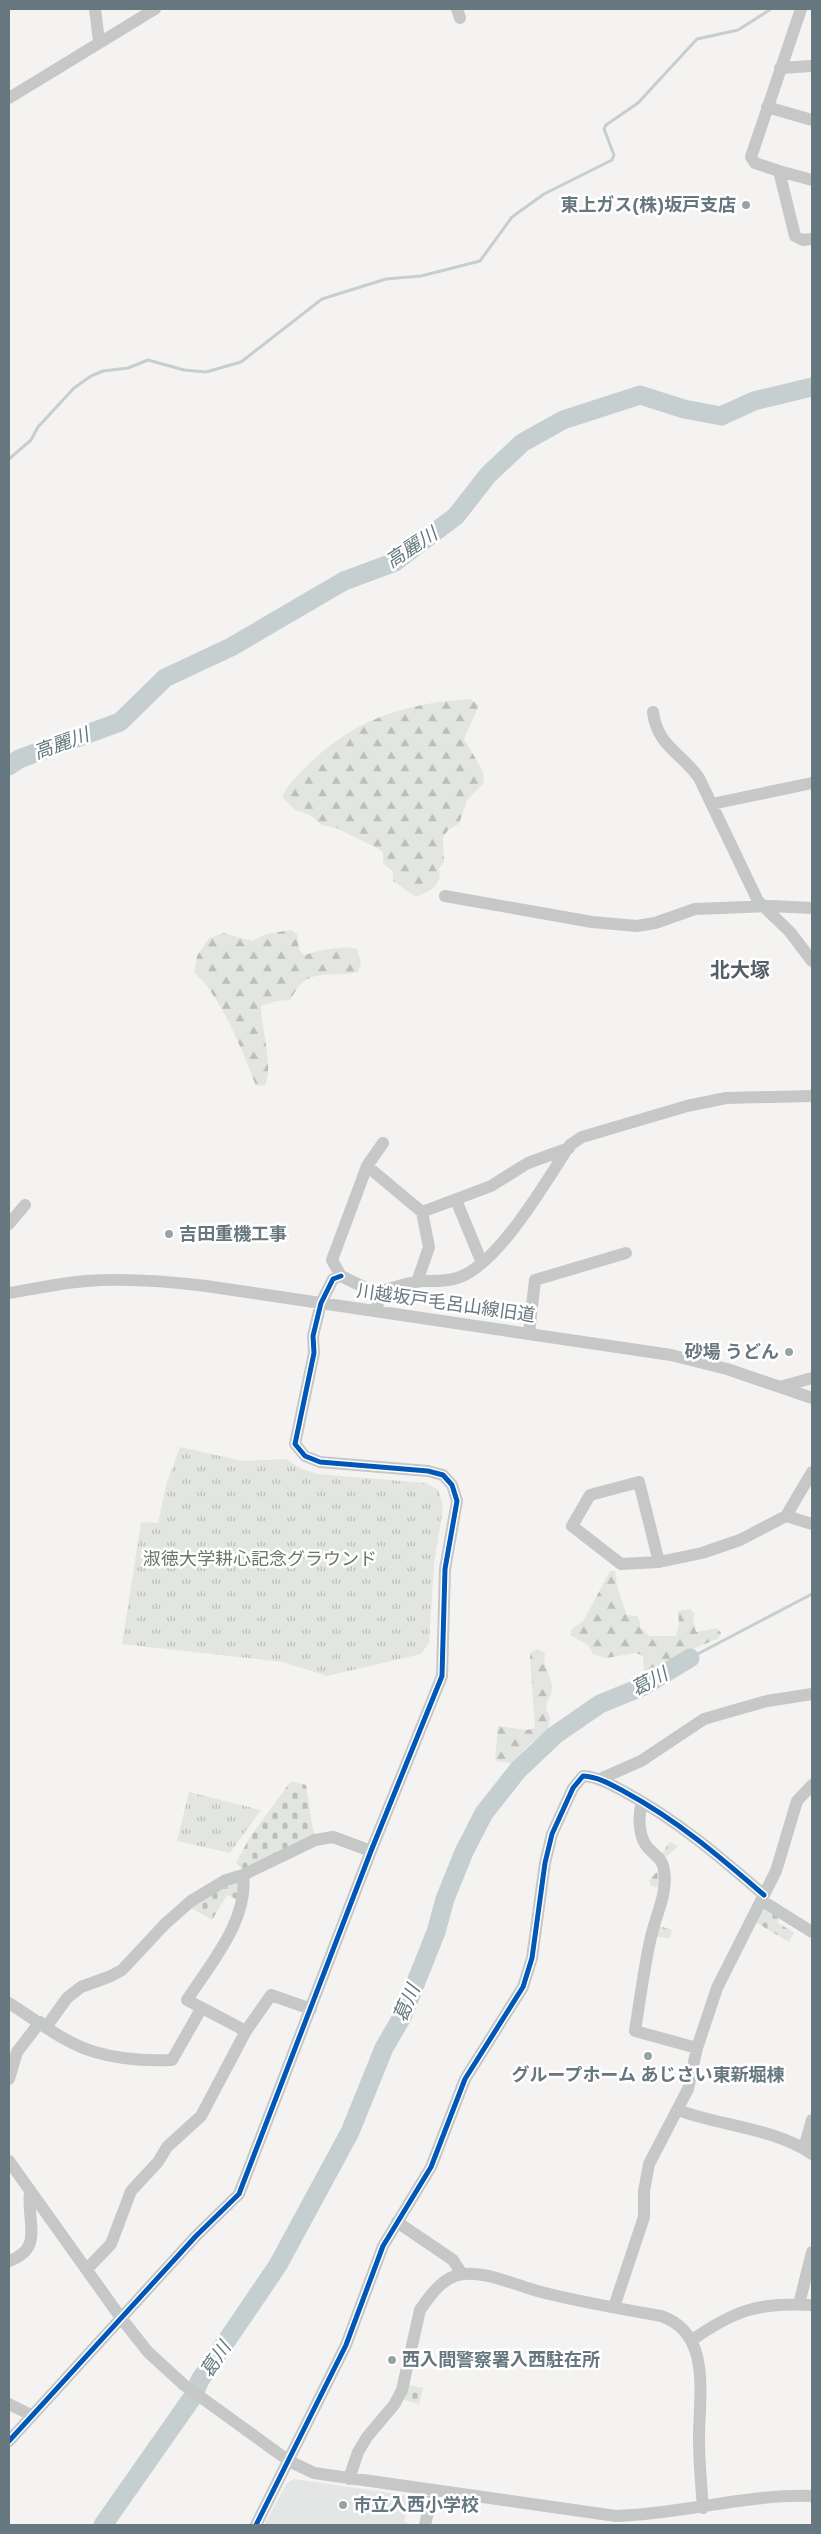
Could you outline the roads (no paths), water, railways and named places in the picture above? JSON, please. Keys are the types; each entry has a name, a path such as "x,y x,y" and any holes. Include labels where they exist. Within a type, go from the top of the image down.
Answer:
{"street":[{"path":"95,9 100,42"},
{"path":"9,98 155,9"},
{"path":"807,9 801,9 750,158 755,162 812,180"},
{"path":"780,68 812,66"},
{"path":"767,107 812,120"},
{"path":"779,170 795,236 803,240 812,240"},
{"path":"653,712 654,724 668,748 692,768 712,804 745,876 762,907 790,932 812,961"},
{"path":"712,804 812,783"},
{"path":"445,896 592,922 637,926 656,923 695,910 762,907 812,908"},
{"path":"383,1143 367,1166 332,1260 341,1276 374,1292 417,1282 437,1282 458,1278 482,1263 514,1227 569,1148 582,1137 687,1106 726,1098 812,1096"},
{"path":"422,1212 491,1186 528,1163 569,1148"},
{"path":"367,1166 422,1212 429,1247 417,1282"},
{"path":"456,1200 482,1263"},
{"path":"9,1224 25,1205"},
{"path":"529,1333 535,1280 626,1253"},
{"path":"9,2441 121,2318 239,2194 371,1851 442,1676 445,1569 457,1501 452,1485 443,1475 428,1471 332,1464 312,1459 300,1451 295,1444 314,1353 313,1336 321,1303 333,1280 341,1276"},
{"name":"川越坂戸毛呂山線旧道","path":"9,1293 84,1281 147,1280 206,1286 671,1355 727,1369 812,1398"},
{"path":"376,1311 381,1291"},
{"path":"780,1387 812,1378"},
{"path":"659,1562 639,1482 590,1495 572,1526 621,1564 659,1562 702,1554 740,1540 786,1516 812,1472"},
{"path":"786,1516 812,1524"},
{"path":"600,1780 641,1761 704,1719 767,1701 812,1694"},
{"path":"256,2525 346,2345 360,2310 376,2260 431,2168 465,2078 522,1986 534,1950 548,1849 560,1814 573,1788 583,1776 600,1780 642,1802 691,1833 762,1897 812,1932"},
{"path":"614,2308 644,2217 646,2171 688,2089 697,2048 725,1969 776,1870 797,1801 812,1785"},
{"path":"642,1802 638,1812 642,1839 660,1860 664,1868 665,1886 651,1936 635,2031 697,2048"},
{"path":"9,2079 17,2052 67,1998 81,1987 122,1970 191,1901 226,1880 243,1875 316,1840 333,1837 371,1851"},
{"path":"243,1875 245,1890 232,1930 187,2000 201,2009 246,2030"},
{"path":"87,2269 111,2244 131,2191 158,2162 167,2147 201,2116 246,2030 271,1995 311,2009"},
{"path":"9,2003 65,2039 96,2052 172,2060 201,2009"},
{"path":"678,2110 697,2117 789,2141 808,2151 812,2120"},
{"path":"9,2161 121,2318 148,2352 200,2397 289,2461 314,2473 433,2490 615,2521 784,2496 812,2496"},
{"path":"9,2260 22,2256 29,2249 31,2236 28,2206 30,2191"},
{"path":"397,2222 454,2260 462,2274"},
{"path":"799,2304 812,2252"},
{"path":"349,2479 358,2452 394,2405 402,2390 420,2310 439,2287 450,2278 462,2274 484,2276 540,2292 661,2316 674,2320 684,2328 692,2340 701,2385 699,2439 702,2508"},
{"path":"692,2340 719,2321 756,2306 812,2305"},
{"path":"9,2404 31,2415"},
{"path":"430,2524 433,2490"}],"waterway":[{"path":"9,459 31,440 38,427 74,388 91,376 103,371 128,368 148,360 184,370 206,372 241,362 322,299 386,279 421,276 480,261 512,217 544,194 612,160 614,155 604,129 606,125 638,103 697,39 738,30 771,9"},
{"name":"高麗川","path":"9,766 19,759 120,722 165,678 231,647 344,581 395,562 456,516 488,475 522,443 563,420 640,395 684,409 721,416 754,401 812,387"},
{"name":"葛川","path":"690,1658 812,1594"},
{"name":"葛川","path":"103,2525 192,2398 200,2380 278,2265 350,2132 384,2048 402,2017 436,1932 445,1899 464,1852 484,1813 518,1770 555,1735 600,1704 644,1686 690,1658"}],"place":[{"name":"東上ガス(株)坂戸支店","path":"746,205"},
{"name":"吉田重機工事","path":"169,1234"},
{"name":"砂場 うどん","path":"789,1352"},
{"name":"グループホーム あじさい東新堀棟","path":"648,2056"},
{"name":"西入間警察署入西駐在所","path":"392,2360"},
{"name":"市立入西小学校","path":"343,2505"}],"district":[{"name":"北大塚","path":"740,970"}],"park label":[{"name":"淑徳大学耕心記念グラウンド","path":"260,1559"}]}
